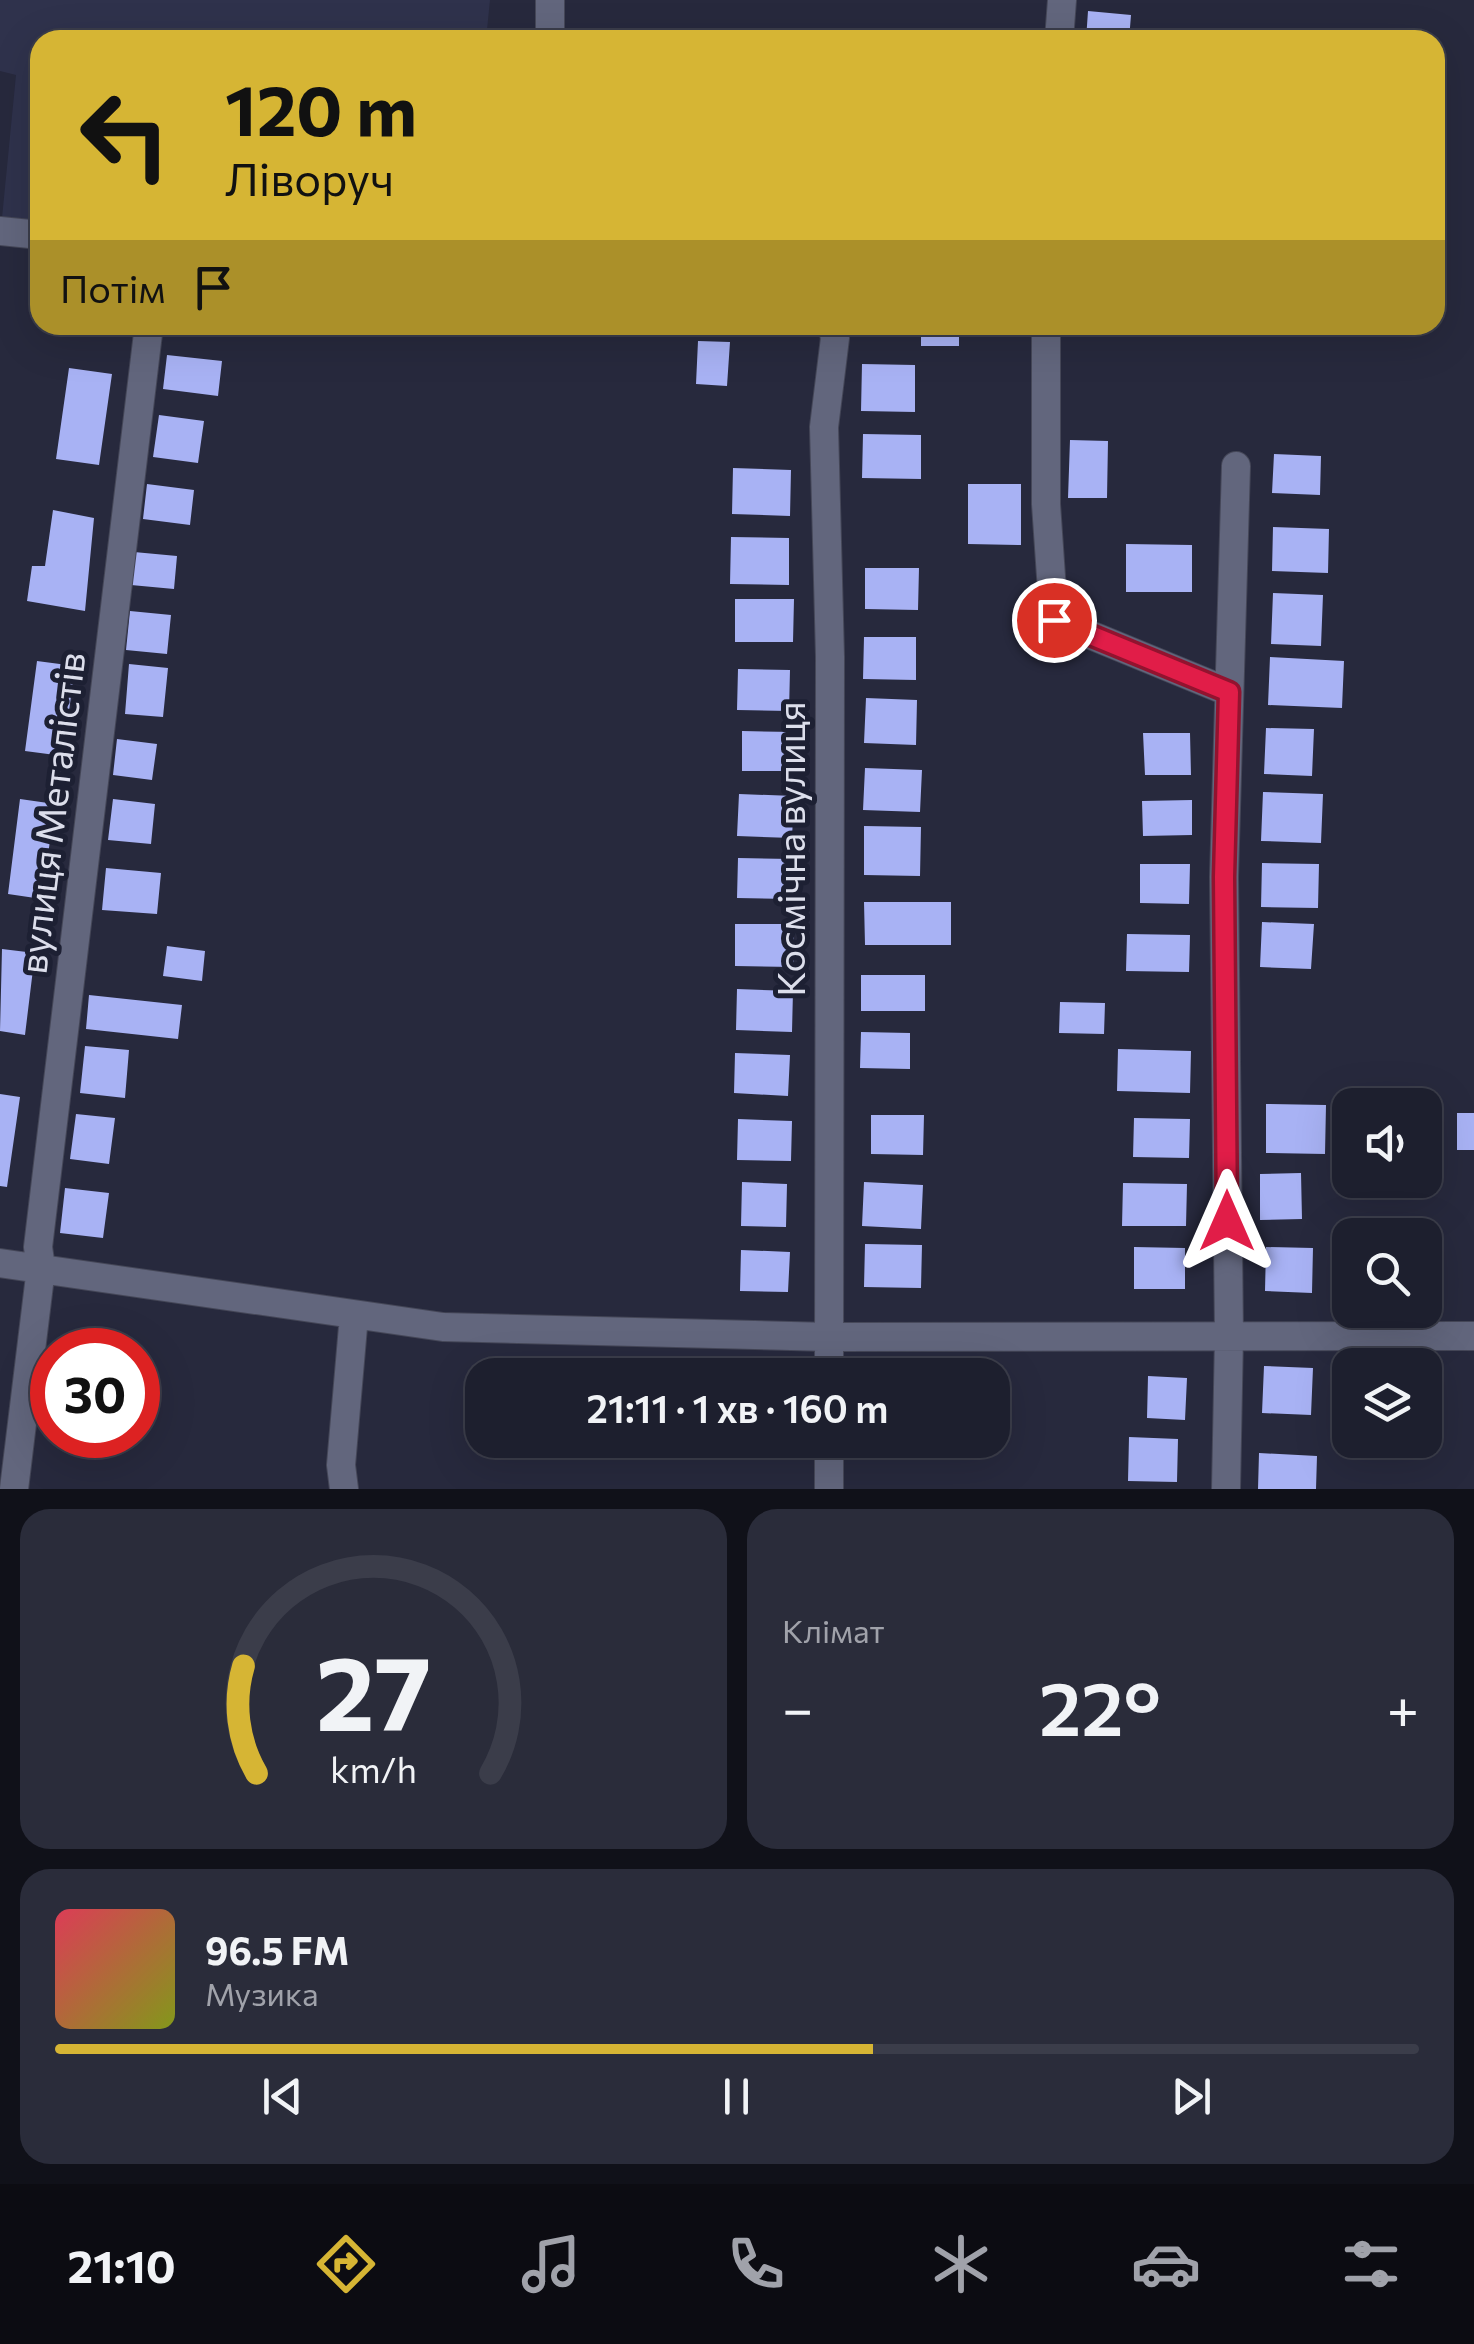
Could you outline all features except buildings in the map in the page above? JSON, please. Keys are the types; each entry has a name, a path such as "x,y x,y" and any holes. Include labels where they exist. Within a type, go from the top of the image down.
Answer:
{"street":[{"path":"550,0 550,30"},
{"path":"1060,30 1062,0"},
{"path":"0,230 30,234"},
{"name":"вулиця Металістів","path":"14,1489 40,1268 40,1228 148,335"},
{"name":"Космічна вулиця","path":"829,1358 830,657 824,427 834,335"},
{"path":"1046,335 1046,504 1054,620 1229,692"},
{"path":"1226,1489 1229,1336 1224,877 1236,466"},
{"path":"0,1263 443,1326 829,1337 1474,1336"},
{"path":"344,1489 342,1466 354,1316"},
{"path":"829,1458 829,1489"}],"shaded area":[{"path":"0,0 490,0 487,30 30,30 30,221 2,218 16,75 0,71"}],"route":[{"path":"1054,620 1229,692 1224,877 1227,1221"}]}
